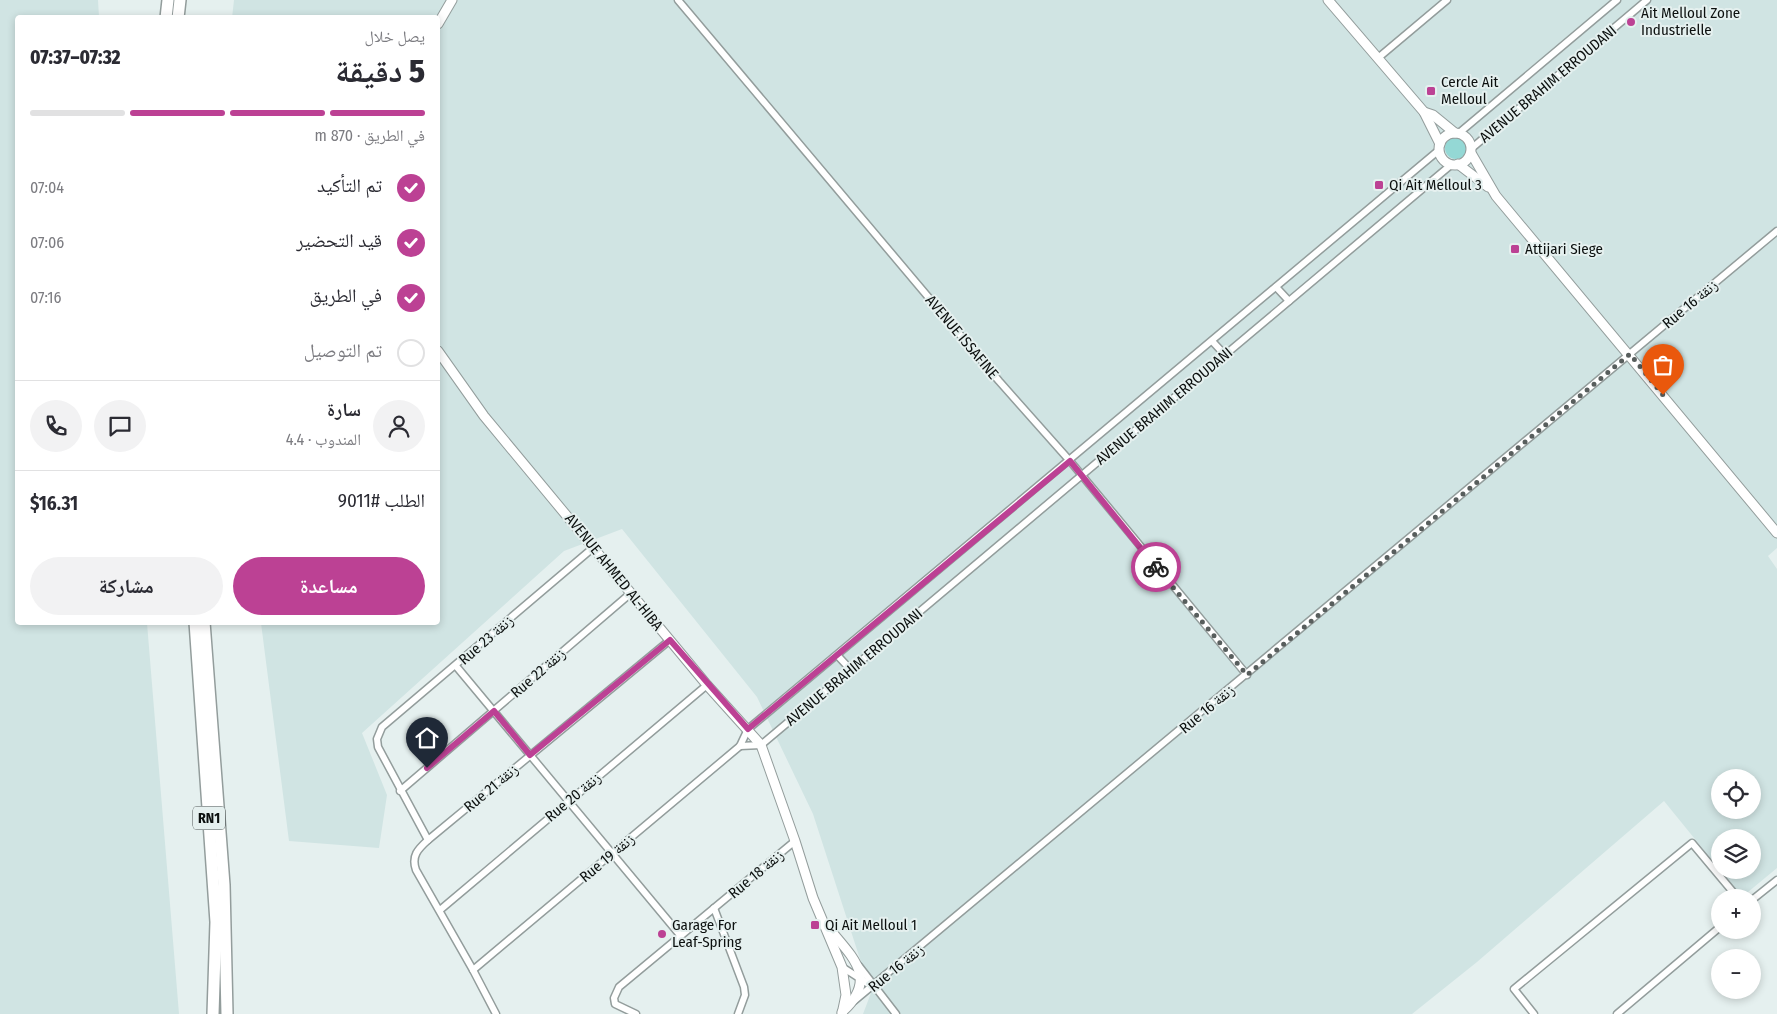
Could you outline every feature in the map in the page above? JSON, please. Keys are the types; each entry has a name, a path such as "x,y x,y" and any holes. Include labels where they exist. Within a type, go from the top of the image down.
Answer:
{"highway":[{"path":"166,15 168,0"},
{"path":"178,15 180,0"},
{"name":"RN1","path":"195,625 216,922 212,1014"},
{"name":"RN1","path":"204,625 224,886 227,1014"}],"street":[{"path":"440,21 452,0"},
{"name":"AVENUE ISSAFINE","path":"678,0 999,382 1070,461 1247,675"},
{"path":"1328,0 1424,112 1440,147 1443,160 1455,164 1490,189 1630,354 1777,533"},
{"path":"1378,58 1447,0"},
{"name":"AVENUE BRAHIM ERROUDANI","path":"1457,133 1617,0"},
{"name":"AVENUE BRAHIM ERROUDANI","path":"1471,150 1647,0"},
{"path":"1424,112 1433,115 1468,139 1471,150 1490,189"},
{"path":"1440,147 1446,136 1457,133"},
{"name":"AVENUE BRAHIM ERROUDANI","path":"748,729 1070,461 1440,147"},
{"path":"1455,164 1466,160 1471,150"},
{"name":"AVENUE BRAHIM ERROUDANI","path":"761,745 1289,301 1455,164"},
{"name":"Rue 16 زنقة","path":"842,1013 854,1001 1777,231"},
{"path":"1276,287 1289,301"},
{"path":"1212,341 1225,355"},
{"name":"AVENUE AHMED AL-HIBA","path":"440,354 484,416 707,685 761,745 796,841 813,898 842,967 846,995 842,1013"},
{"name":"Rue 23 زنقة","path":"400,791 378,747 378,733 382,727 594,547"},
{"name":"Rue 22 زنقة","path":"400,791 631,593"},
{"name":"Rue 21 زنقة","path":"440,910 416,870 414,862 416,853 428,840 670,640"},
{"path":"838,656 850,670"},
{"path":"456,666 680,935"},
{"name":"Rue 20 زنقة","path":"440,910 568,800 707,685"},
{"name":"Rue 19 زنقة","path":"474,970 740,746 748,729"},
{"path":"740,746 761,745"},
{"path":"400,791 428,840"},
{"name":"Rue 18 زنقة","path":"636,1014 615,1004 614,998 619,987 796,841"},
{"path":"1534,1014 1514,989 1692,843 1730,889"},
{"path":"1761,893 1777,880"},
{"path":"714,908 744,987 745,995 738,1014"},
{"path":"440,910 496,1014"},
{"path":"824,922 896,1014"},
{"path":"1616,1014 1711,935"},
{"path":"854,959 862,982 854,1001"},
{"path":"842,967 862,982 873,987"}],"shaded area":[{"path":"0,0 98,0 99,15 15,15 15,625 147,625 179,1014 0,1014"},
{"path":"234,0 1777,0 1777,548 1768,556 1777,569 1777,868 1752,889 1735,889 1727,879 1761,879 1761,829 1711,829 1711,859 1664,801 1477,962 1412,1014 863,1014 871,993 813,814 757,697 622,529 564,551 362,733 387,795 379,848 289,841 261,625 440,625 440,15 232,15"},
{"path":"1456,137 1464,140 1467,148 1464,156 1456,159 1448,156 1445,148 1448,140"}],"way so far":[{"path":"1156,567 1247,675 1630,354 1663,395"}],"place":[{"name":"Ait Melloul Zone Industrielle","path":"1631,22"},
{"name":"Cercle Ait Melloul","path":"1431,91"},
{"name":"Qi Ait Melloul 3","path":"1379,185"},
{"name":"Attijari Siege","path":"1515,249"},
{"name":"Qi Ait Melloul 1","path":"815,925"},
{"name":"Garage For Leaf-Spring","path":"662,934"}],"route":[{"path":"427,768 494,711 530,755 670,640 707,685 748,729 1070,461 1156,567"}]}
